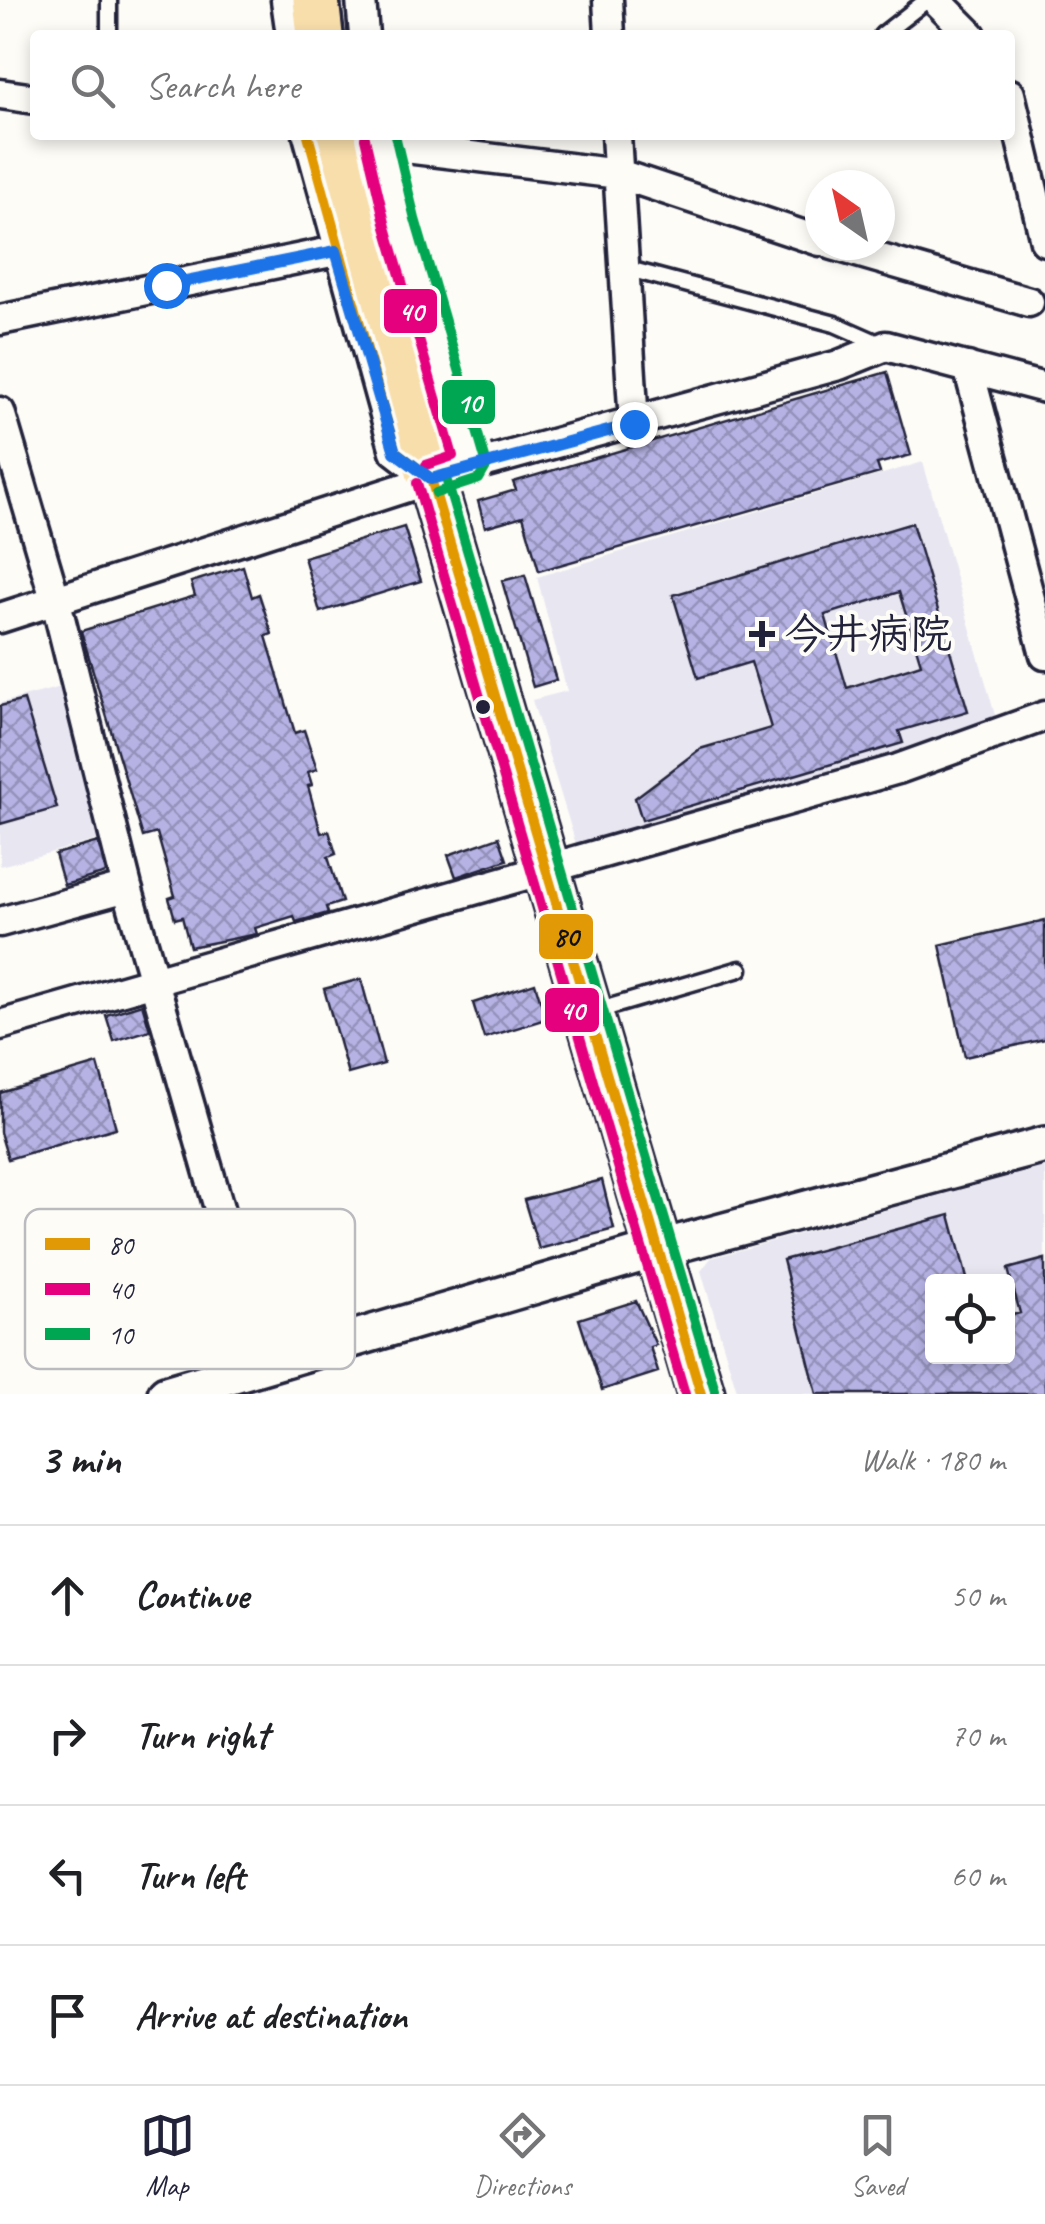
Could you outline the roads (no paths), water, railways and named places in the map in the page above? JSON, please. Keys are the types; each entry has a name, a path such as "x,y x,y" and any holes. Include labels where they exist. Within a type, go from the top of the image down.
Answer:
{"highway":[{"path":"316,0 319,30"},
{"path":"368,140 545,867 701,1394"}],"street":[{"path":"286,0 290,30"},
{"path":"361,0 364,30"},
{"path":"608,0 610,30"},
{"path":"936,0 966,30"},
{"path":"0,94 30,98"},
{"path":"1015,115 1045,241"},
{"path":"309,140 336,251 395,452 451,472"},
{"path":"381,140 619,174 805,236"},
{"path":"616,140 634,424"},
{"path":"0,320 336,251"},
{"path":"885,260 1030,302"},
{"path":"0,618 451,472 839,365 886,346 1045,388"},
{"path":"968,367 1045,655"},
{"path":"0,412 13,507 56,602 126,887 219,1209"},
{"path":"0,1026 898,769 1045,716"},
{"path":"0,922 126,887"},
{"path":"355,1338 658,1249 1045,1145"},
{"path":"166,1394 250,1369"}],"lane":[{"path":"109,0 109,30"},
{"path":"888,30 926,0"},
{"path":"625,268 835,324 886,346"},
{"path":"588,1013 740,969"}],"place":[{"name":"今井病院","path":"762,634"}]}
